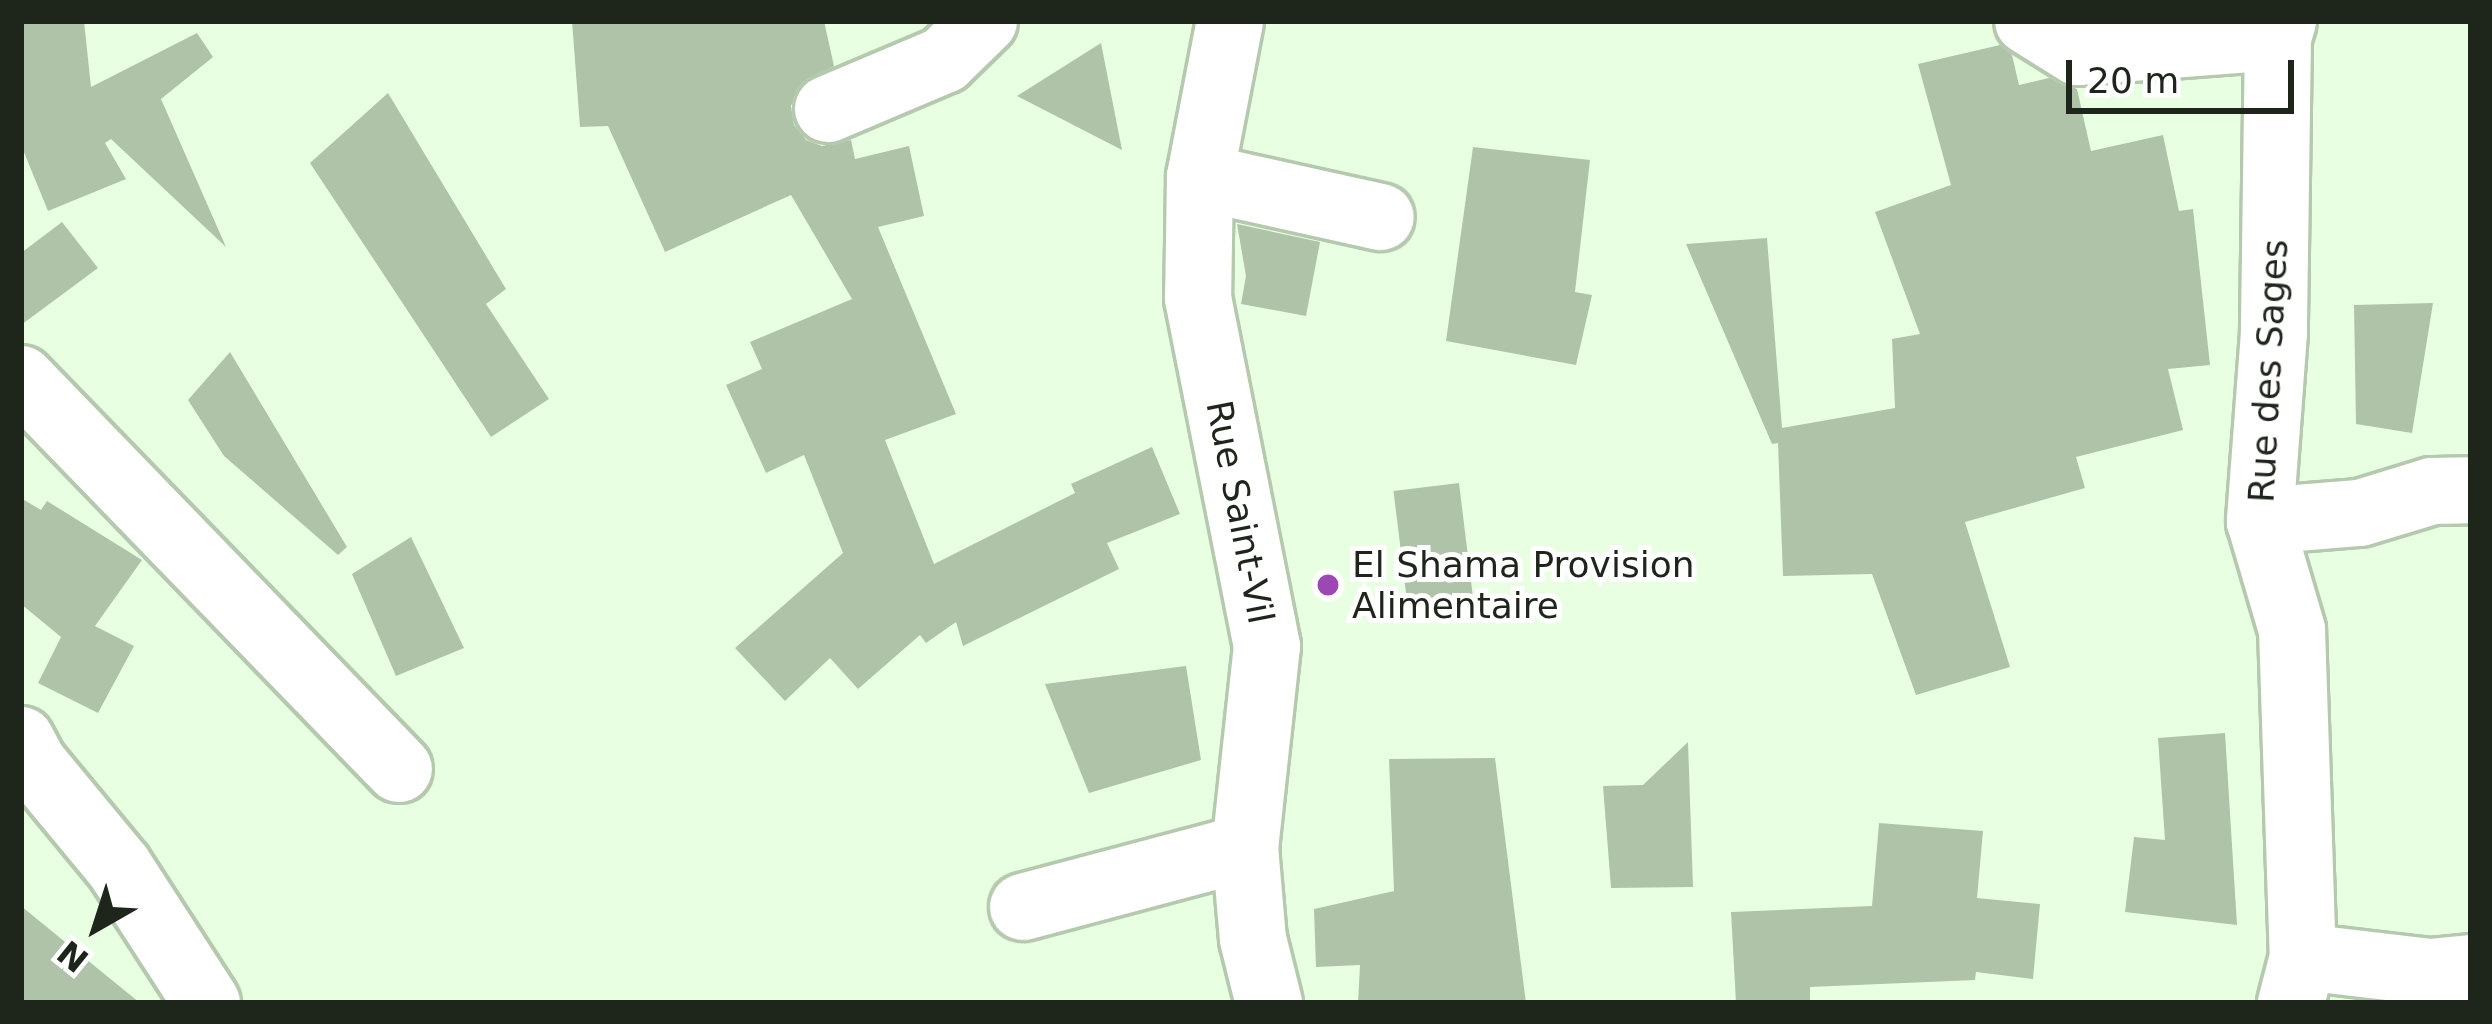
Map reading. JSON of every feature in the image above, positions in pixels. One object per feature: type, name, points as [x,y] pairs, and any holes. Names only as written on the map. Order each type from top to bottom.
[{"type":"street","points":[[828,109],[944,60],[984,21]]},
{"type":"street","name":"Rue Saint-Vil","points":[[1230,21],[1200,177],[1198,298],[1267,646],[1245,848],[1253,939],[1269,1003]]},
{"type":"street","points":[[2029,21],[2078,52],[2281,29]]},
{"type":"street","name":"Rue des Sages","points":[[2281,29],[2274,333],[2260,521],[2292,630],[2297,980]]},
{"type":"street","points":[[1200,177],[1381,217]]},
{"type":"street","points":[[21,380],[399,769]]},
{"type":"street","points":[[2260,521],[2360,513],[2432,491],[2471,490]]},
{"type":"street","points":[[21,740],[33,763],[119,867],[207,1003]]},
{"type":"street","points":[[1023,907],[1245,848]]},
{"type":"street","points":[[2297,980],[2471,968]]},
{"type":"building","points":[[21,21],[84,21],[91,87],[197,33],[213,57],[161,99],[226,247],[111,139],[105,143],[126,179],[48,211],[21,145]]},
{"type":"building","points":[[572,21],[824,21],[834,66],[798,87],[791,106],[794,125],[806,140],[822,146],[851,140],[855,159],[909,146],[924,216],[878,227],[956,414],[885,440],[934,564],[1075,493],[1071,484],[1152,447],[1180,514],[1107,543],[1119,569],[963,646],[956,622],[926,643],[920,635],[858,689],[830,658],[785,701],[735,648],[843,553],[804,455],[766,473],[726,385],[762,369],[750,342],[852,299],[791,195],[665,252],[608,126],[580,127]]},
{"type":"building","points":[[1101,43],[1122,150],[1017,96]]},
{"type":"building","points":[[2000,45],[2012,55],[2019,85],[2049,78],[2077,89],[2091,151],[2163,135],[2179,211],[2193,209],[2210,365],[2168,369],[2183,430],[2076,457],[2085,488],[1965,522],[2010,667],[1916,695],[1872,574],[1783,576],[1778,443],[1772,444],[1686,244],[1767,238],[1782,428],[1895,408],[1892,339],[1920,334],[1875,212],[1951,185],[1918,64]]},
{"type":"building","points":[[388,93],[506,289],[486,304],[549,399],[491,437],[310,163]]},
{"type":"building","points":[[1473,147],[1590,160],[1575,292],[1592,295],[1576,365],[1446,341]]},
{"type":"building","points":[[62,222],[98,268],[21,325],[21,253]]},
{"type":"building","points":[[1237,224],[1320,242],[1306,316],[1241,304],[1246,276]]},
{"type":"building","points":[[2433,303],[2412,433],[2356,424],[2354,305]]},
{"type":"building","points":[[230,352],[347,547],[338,555],[224,456],[188,400]]},
{"type":"building","points":[[1459,483],[1474,605],[1408,613],[1393,491]]},
{"type":"building","points":[[21,498],[41,510],[47,501],[142,560],[95,626],[134,646],[98,713],[38,683],[61,637],[21,604]]},
{"type":"building","points":[[411,537],[464,648],[396,676],[352,574]]},
{"type":"building","points":[[1186,666],[1201,760],[1089,793],[1045,684]]},
{"type":"building","points":[[2225,733],[2237,925],[2125,912],[2134,837],[2165,840],[2158,738]]},
{"type":"building","points":[[1688,742],[1693,887],[1611,888],[1603,786],[1643,785]]},
{"type":"building","points":[[1495,758],[1526,1003],[1358,1003],[1360,965],[1316,967],[1314,909],[1394,891],[1389,759]]},
{"type":"building","points":[[1879,823],[1983,831],[1977,898],[2040,904],[2033,979],[1976,972],[1975,980],[1810,987],[1810,1003],[1736,1003],[1731,912],[1872,906]]},
{"type":"building","points":[[21,906],[140,1003],[21,1003]]},
{"type":"place","name":"El Shama Provision Alimentaire","points":[[1328,585]]}]
